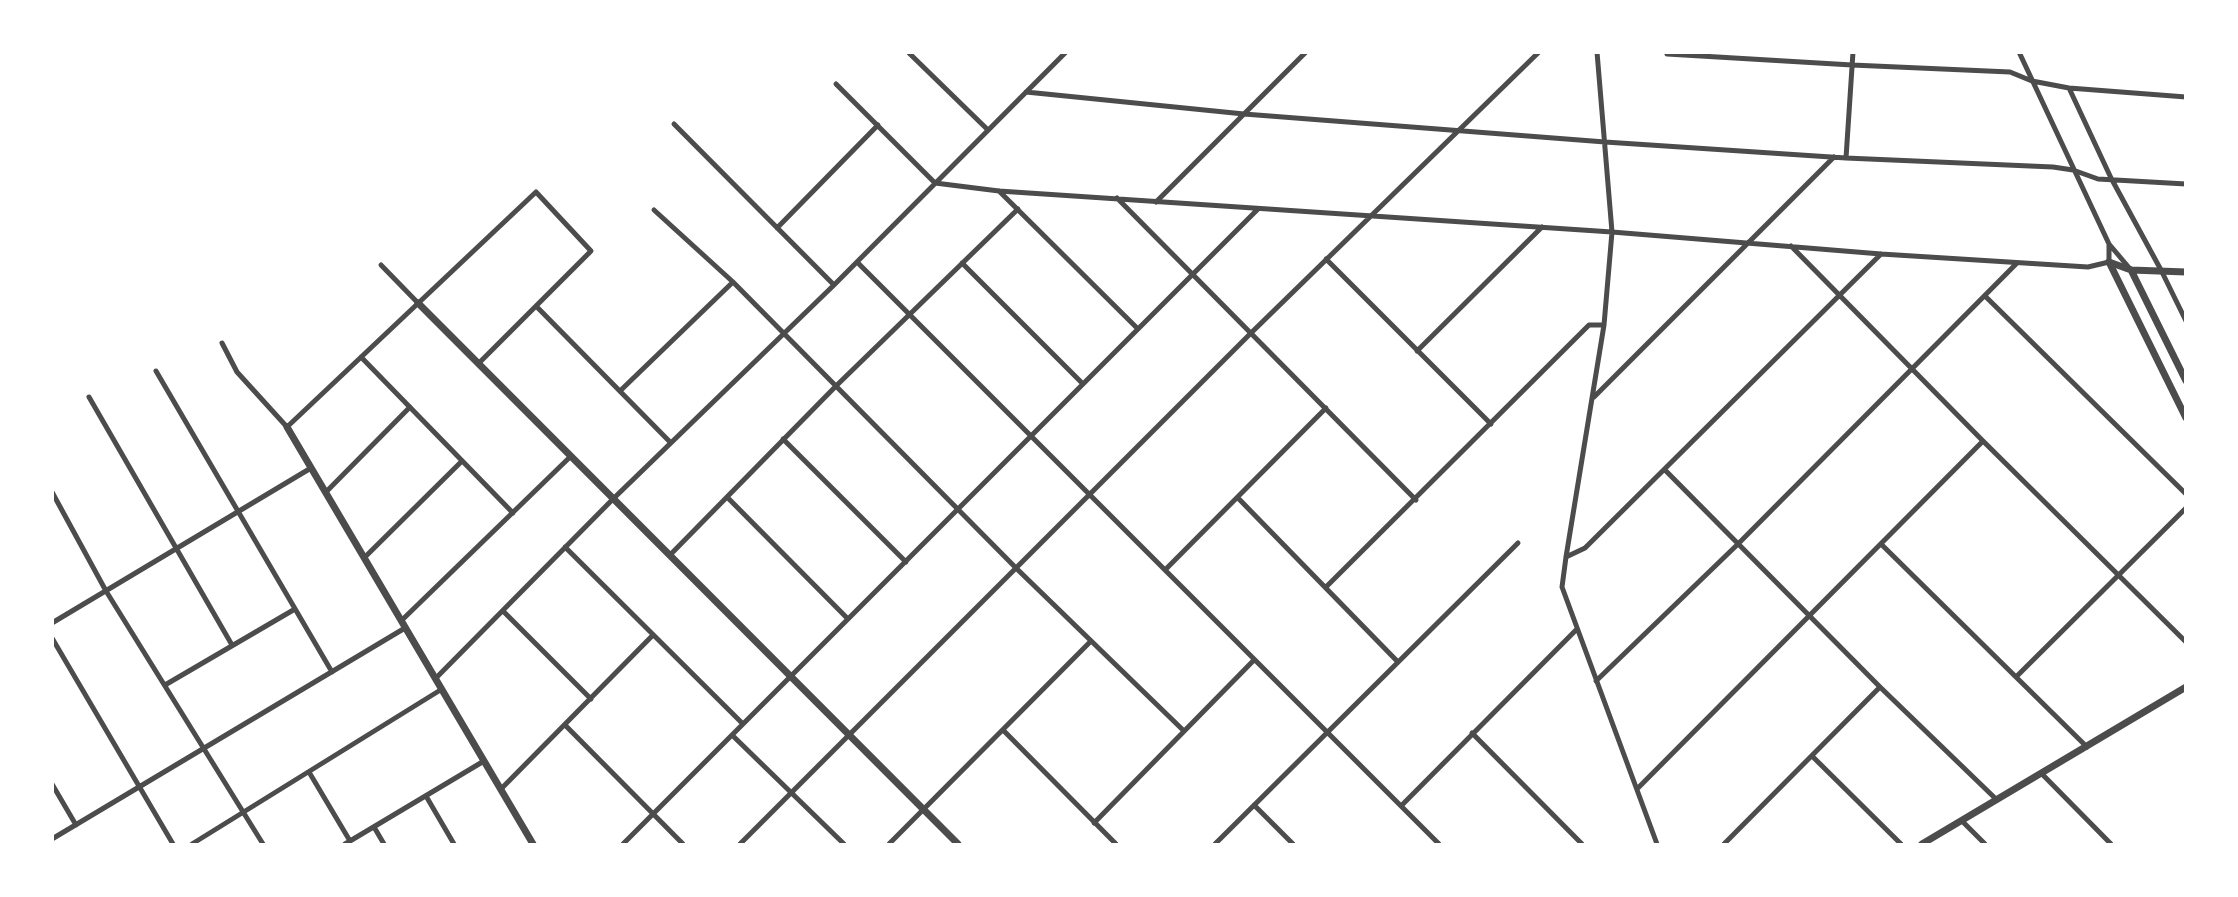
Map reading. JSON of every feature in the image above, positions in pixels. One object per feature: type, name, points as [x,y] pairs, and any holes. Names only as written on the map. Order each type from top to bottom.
[{"type":"street","points":[[436,679],[612,499],[834,285],[1066,52]]},
{"type":"street","points":[[1156,202],[1306,52]]},
{"type":"street","points":[[740,844],[1251,333],[1539,52]]},
{"type":"street","points":[[1598,52],[1612,232],[1604,325],[1594,397],[1562,587],[1657,844]]},
{"type":"street","points":[[1846,158],[1853,52]]},
{"type":"street","points":[[2019,52],[2108,244],[2131,270],[2186,381]]},
{"type":"street","points":[[909,53],[988,130]]},
{"type":"street","points":[[1667,54],[2010,72],[2032,81],[2069,88],[2186,97]]},
{"type":"street","points":[[836,84],[935,184],[999,191],[1542,227],[1881,254],[2088,267],[2109,262],[2131,270],[2186,272]]},
{"type":"street","points":[[2069,88],[2111,178],[2161,270],[2186,322]]},
{"type":"street","points":[[1026,92],[1244,114],[1605,142],[1846,158],[2053,167],[2073,170],[2098,179],[2111,178],[2186,184]]},
{"type":"street","points":[[674,124],[834,285]]},
{"type":"street","points":[[777,228],[878,125]]},
{"type":"street","points":[[1594,397],[1834,157]]},
{"type":"street","points":[[999,191],[1138,329]]},
{"type":"street","points":[[287,427],[536,192],[591,251],[478,364]]},
{"type":"street","points":[[1117,198],[1416,500]]},
{"type":"street","points":[[670,555],[836,386],[1018,209]]},
{"type":"street","points":[[623,844],[959,508],[1033,437],[1083,384],[1258,209]]},
{"type":"street","points":[[654,210],[733,282],[959,508],[1017,569],[1184,732]]},
{"type":"street","points":[[1417,351],[1542,227]]},
{"type":"street","points":[[2108,244],[2109,262],[2186,418]]},
{"type":"street","points":[[1791,246],[1983,441],[2186,642]]},
{"type":"street","points":[[1566,557],[1585,548],[1881,254]]},
{"type":"street","points":[[1326,259],[1491,424]]},
{"type":"street","points":[[857,262],[1438,844]]},
{"type":"street","points":[[962,262],[1083,384]]},
{"type":"street","points":[[1596,681],[1738,544],[2017,263]]},
{"type":"street","points":[[381,265],[570,457],[792,676],[922,810],[958,844]]},
{"type":"street","points":[[620,391],[733,282]]},
{"type":"street","points":[[1985,296],[2186,494]]},
{"type":"street","points":[[536,306],[670,442]]},
{"type":"street","points":[[1326,588],[1589,325],[1604,325]]},
{"type":"street","points":[[222,344],[237,372],[287,427],[532,844]]},
{"type":"street","points":[[361,357],[513,513]]},
{"type":"street","points":[[156,372],[332,672]]},
{"type":"street","points":[[89,396],[232,646]]},
{"type":"street","points":[[326,492],[410,408]]},
{"type":"street","points":[[1166,570],[1326,408]]},
{"type":"street","points":[[783,439],[906,562]]},
{"type":"street","points":[[1637,789],[1983,441]]},
{"type":"street","points":[[401,620],[570,457]]},
{"type":"street","points":[[364,558],[462,461]]},
{"type":"street","points":[[52,623],[311,468]]},
{"type":"street","points":[[1665,470],[1880,687],[1997,800]]},
{"type":"street","points":[[52,492],[106,591],[263,844]]},
{"type":"street","points":[[727,497],[848,619]]},
{"type":"street","points":[[1238,498],[1397,661]]},
{"type":"street","points":[[2016,677],[2186,508]]},
{"type":"street","points":[[1214,844],[1518,542]]},
{"type":"street","points":[[1882,544],[2088,747]]},
{"type":"street","points":[[566,547],[743,724]]},
{"type":"street","points":[[165,686],[295,609]]},
{"type":"street","points":[[503,611],[591,699]]},
{"type":"street","points":[[52,839],[406,628]]},
{"type":"street","points":[[1401,806],[1577,629]]},
{"type":"street","points":[[501,789],[653,636]]},
{"type":"street","points":[[52,638],[173,844]]},
{"type":"street","points":[[889,844],[1091,640]]},
{"type":"street","points":[[1094,823],[1254,660]]},
{"type":"street","points":[[1724,844],[1880,687]]},
{"type":"street","points":[[1922,844],[2186,687]]},
{"type":"street","points":[[192,844],[245,813],[442,689]]},
{"type":"street","points":[[566,725],[683,844]]},
{"type":"street","points":[[1003,730],[1116,844]]},
{"type":"street","points":[[1472,733],[1582,844]]},
{"type":"street","points":[[732,735],[844,844]]},
{"type":"street","points":[[1812,756],[1901,844]]},
{"type":"street","points":[[309,772],[347,843],[484,761]]},
{"type":"street","points":[[2042,774],[2111,844]]},
{"type":"street","points":[[52,784],[76,824]]},
{"type":"street","points":[[426,796],[454,844]]},
{"type":"street","points":[[1254,805],[1293,844]]},
{"type":"street","points":[[1962,820],[1985,844]]},
{"type":"street","points":[[374,827],[384,844]]}]
